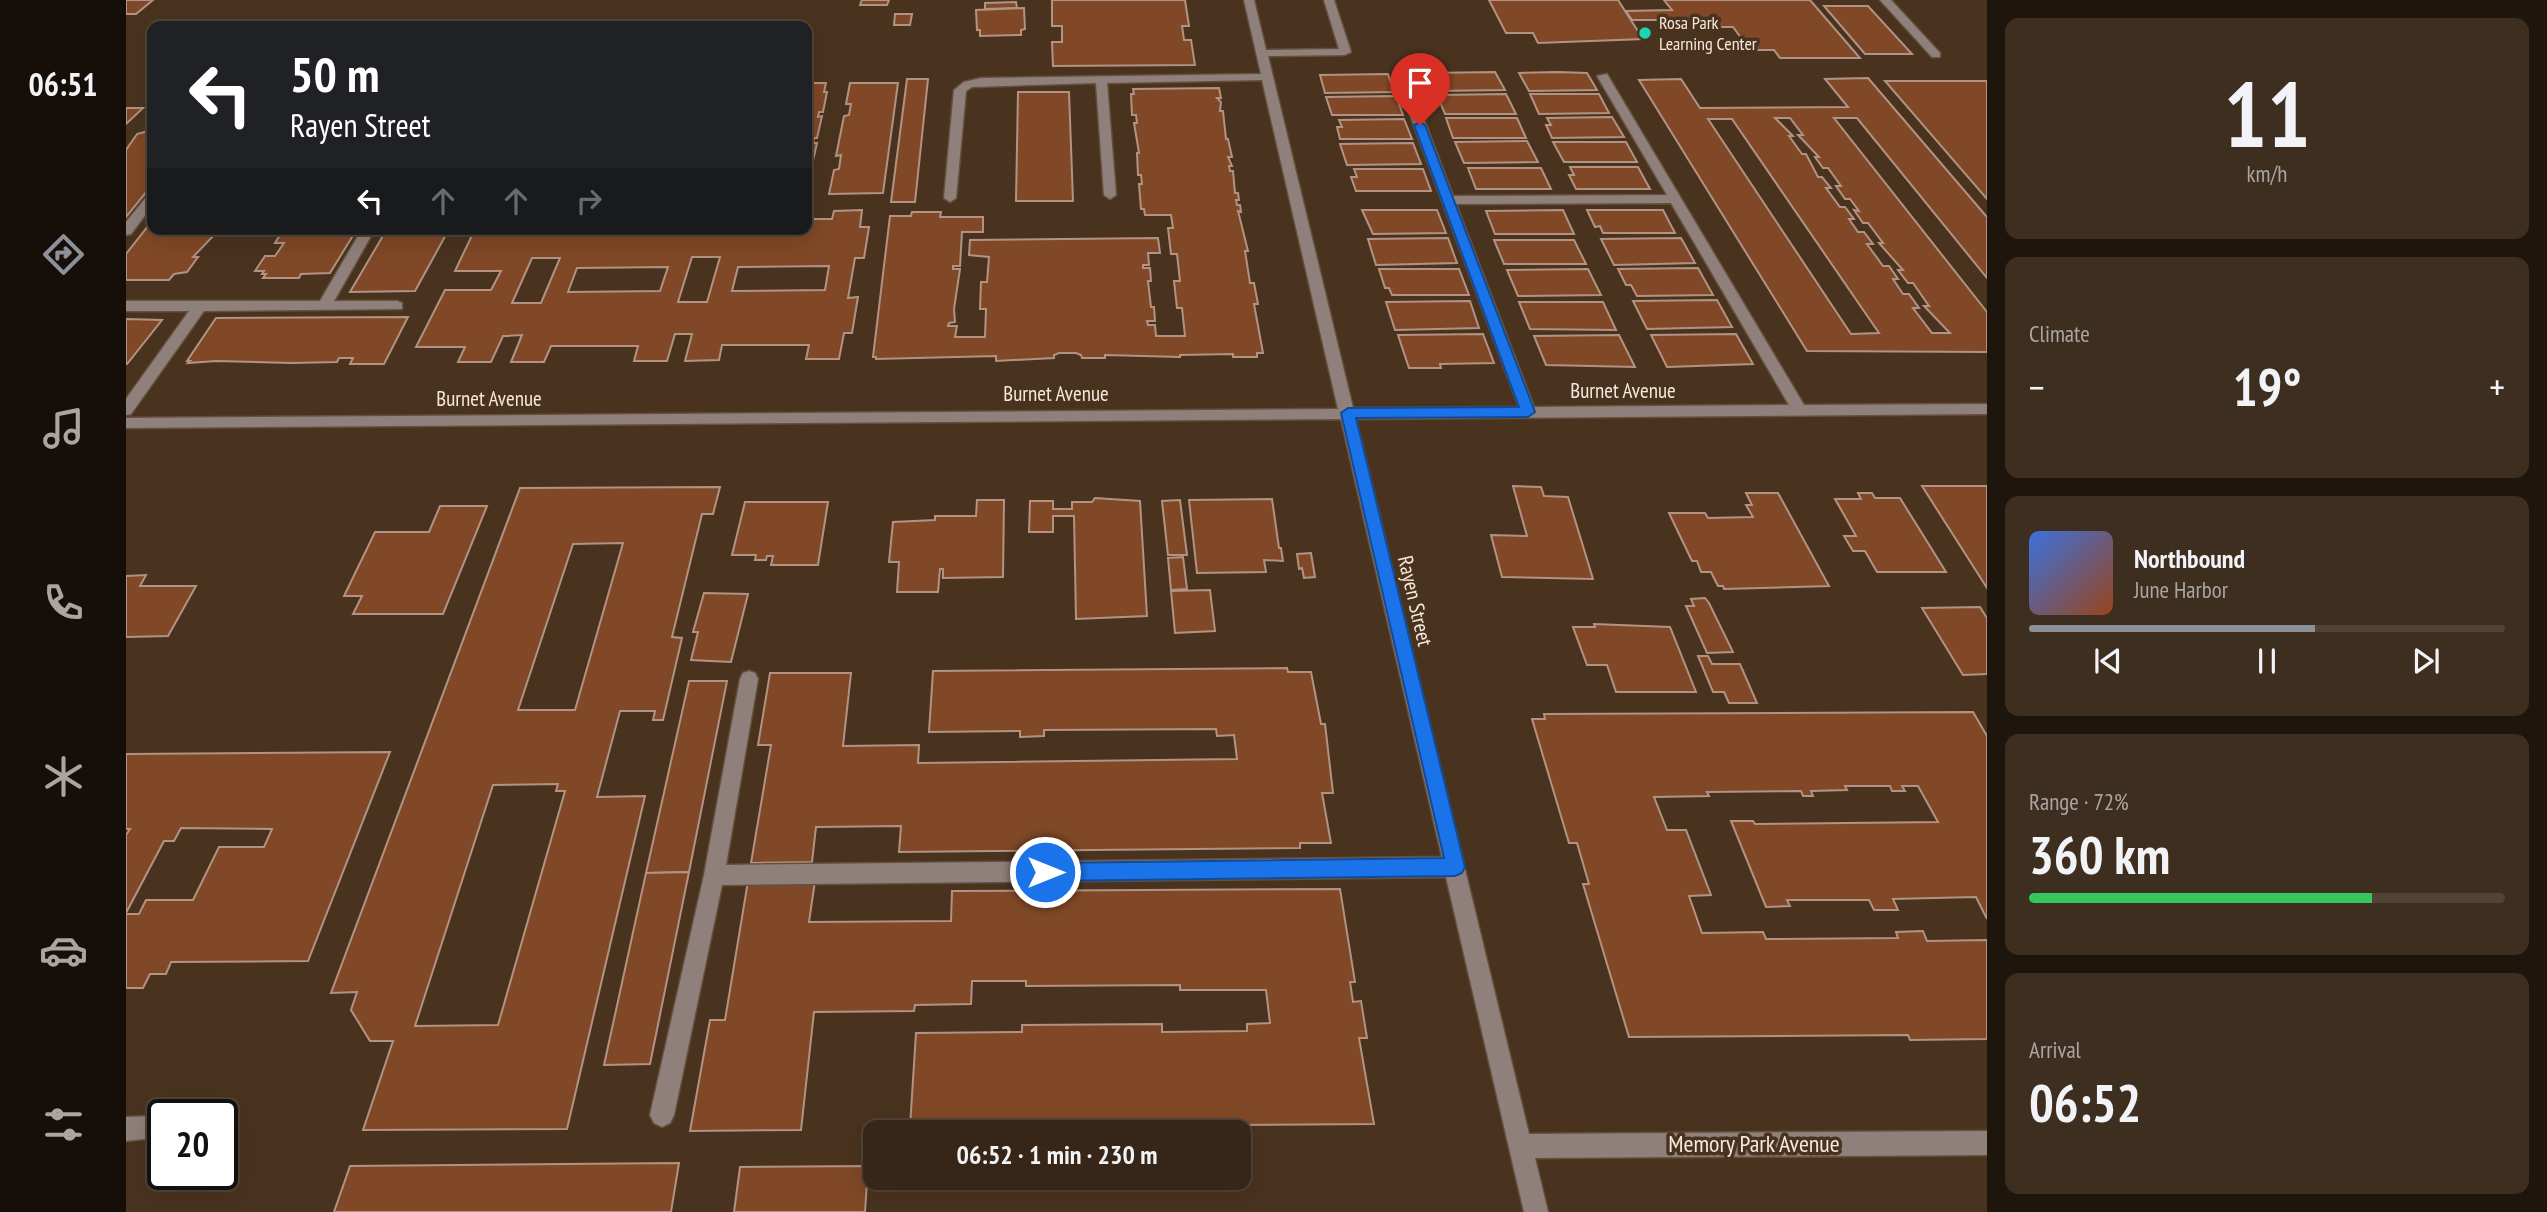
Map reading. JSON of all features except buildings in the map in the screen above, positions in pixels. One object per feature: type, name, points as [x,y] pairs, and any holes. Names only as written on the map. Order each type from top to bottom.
[{"type":"street","name":"Rayen Street","points":[[1250,0],[1536,1212]]},
{"type":"street","points":[[1262,53],[1345,52],[1329,0]]},
{"type":"street","points":[[1885,0],[1936,55]]},
{"type":"street","points":[[1401,75],[1528,412]]},
{"type":"street","points":[[1603,76],[1800,411]]},
{"type":"street","points":[[950,198],[960,90],[968,84],[981,80],[1268,77]]},
{"type":"street","points":[[1101,79],[1110,195]]},
{"type":"street","points":[[1448,200],[1675,200]]},
{"type":"street","points":[[126,231],[147,204]]},
{"type":"street","points":[[324,306],[365,235]]},
{"type":"street","points":[[126,306],[397,306]]},
{"type":"street","points":[[126,410],[200,306]]},
{"type":"street","name":"Burnet Avenue","points":[[126,423],[1987,409]]},
{"type":"street","points":[[662,1115],[714,874],[749,679]]},
{"type":"street","points":[[714,874],[1455,867]]},
{"type":"street","points":[[126,1129],[147,1128]]},
{"type":"street","name":"Memory Park Avenue","points":[[1520,1146],[1987,1143]]},
{"type":"place","name":"Rosa Park Learning Center","points":[[1645,33]]},
{"type":"route","points":[[1045,872],[1455,867],[1348,413],[1528,412],[1420,125]]}]
